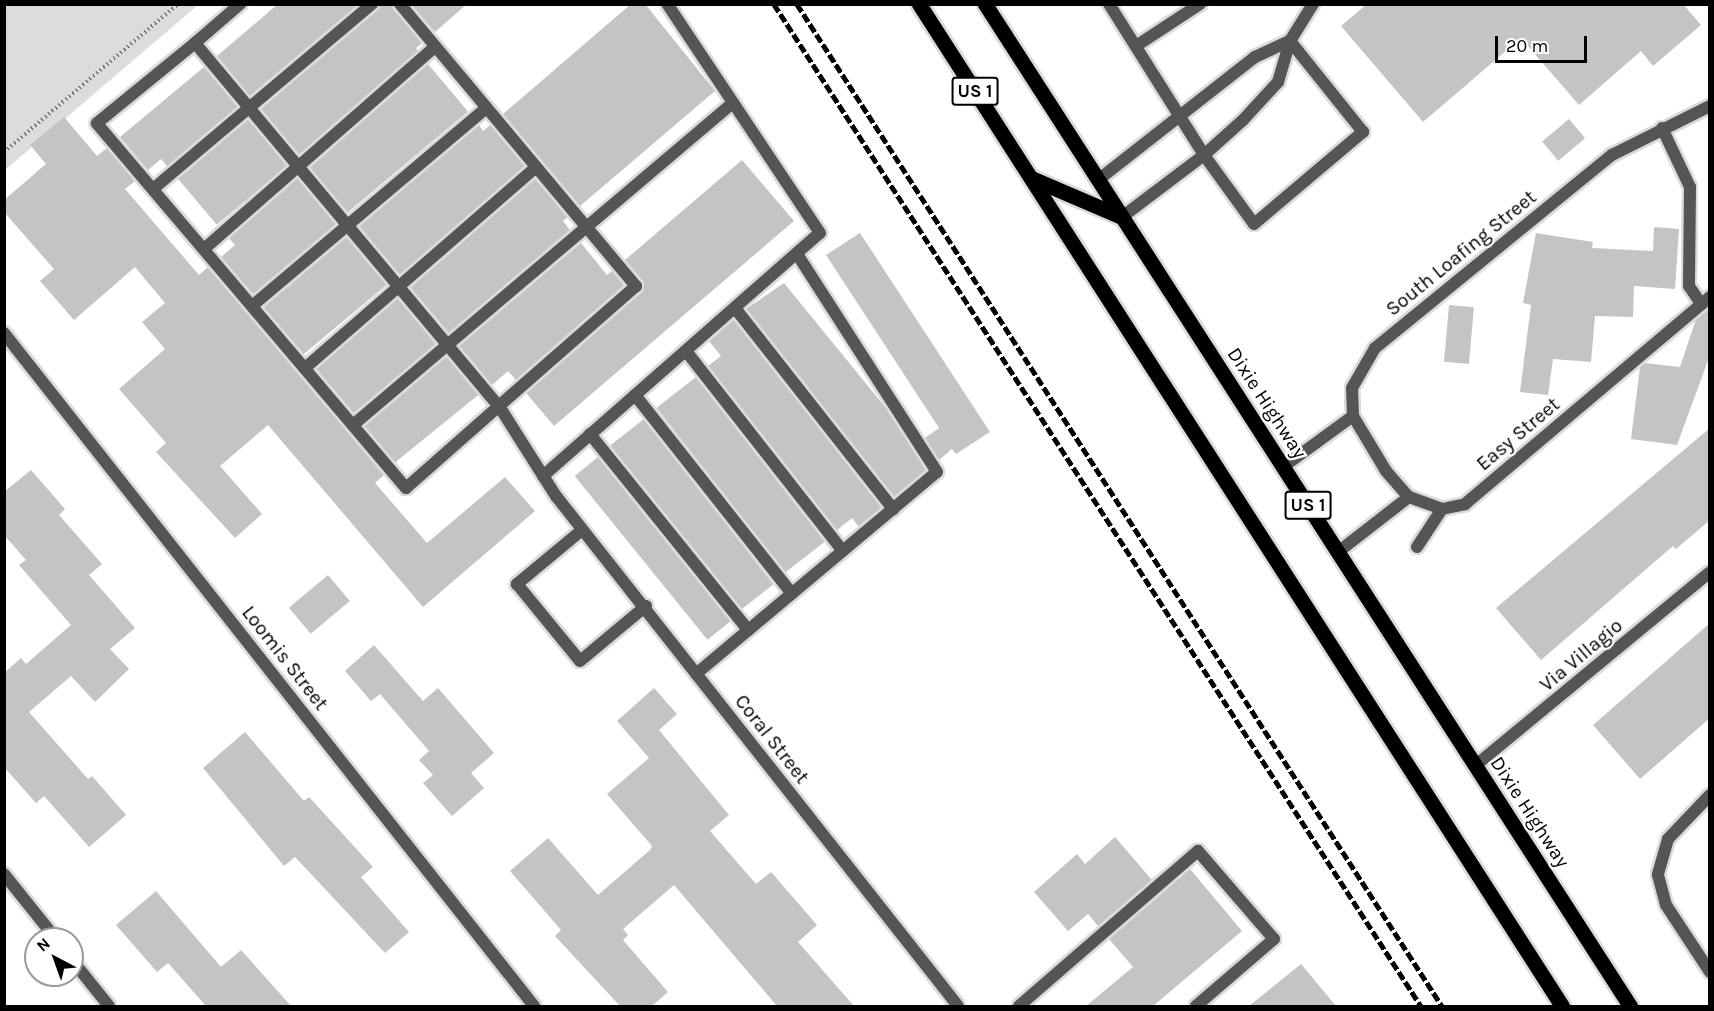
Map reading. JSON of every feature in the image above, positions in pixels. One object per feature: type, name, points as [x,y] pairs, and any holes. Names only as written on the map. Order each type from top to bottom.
[{"type":"main road","name":"US 1","points":[[919,4],[1562,1006]]},
{"type":"main road","name":"Dixie Highway","points":[[986,4],[1630,1006]]},
{"type":"main road","points":[[1031,178],[1122,217]]},
{"type":"street","points":[[240,4],[97,123],[406,488],[636,286],[399,4]]},
{"type":"street","points":[[153,189],[372,4]]},
{"type":"street","points":[[543,476],[820,233],[667,4]]},
{"type":"street","points":[[1109,4],[1204,155],[1254,224],[1364,132],[1290,41]]},
{"type":"street","points":[[1136,46],[1200,4]]},
{"type":"street","points":[[1122,217],[1204,155],[1278,82],[1290,41],[1313,4]]},
{"type":"street","points":[[1098,180],[1182,117],[1255,57],[1290,41]]},
{"type":"street","name":"Coral Street","points":[[195,43],[499,406],[556,496],[582,530],[646,606],[696,674],[958,1006]]},
{"type":"street","points":[[204,249],[435,47]]},
{"type":"street","points":[[353,425],[733,103]]},
{"type":"street","name":"South Loafing Street","points":[[1353,416],[1352,388],[1375,348],[1612,155],[1710,106]]},
{"type":"street","points":[[252,306],[486,108]]},
{"type":"street","points":[[1662,128],[1690,187],[1689,286],[1705,301]]},
{"type":"street","points":[[305,368],[536,167]]},
{"type":"street","points":[[696,674],[937,472],[797,254]]},
{"type":"street","name":"Easy Street","points":[[1442,509],[1465,504],[1705,301]]},
{"type":"street","points":[[735,308],[893,509]]},
{"type":"street","name":"Loomis Street","points":[[4,333],[534,1006]]},
{"type":"street","points":[[686,351],[843,551]]},
{"type":"street","points":[[635,395],[792,594]]},
{"type":"street","points":[[1283,467],[1353,416],[1386,471],[1409,497],[1442,509],[1417,546]]},
{"type":"street","points":[[590,434],[748,630]]},
{"type":"street","points":[[1338,552],[1409,497]]},
{"type":"street","points":[[582,530],[517,584],[579,661],[646,606]]},
{"type":"street","name":"Via Villagio","points":[[1476,765],[1710,572]]},
{"type":"street","points":[[1710,795],[1668,838],[1658,875],[1666,905],[1710,972]]},
{"type":"street","points":[[1019,1006],[1198,851],[1274,939],[1196,1006]]},
{"type":"street","points":[[4,874],[46,927]]},
{"type":"street","points":[[84,975],[109,1006]]},
{"type":"path","points":[[4,152],[178,4]]},
{"type":"shaded area","points":[[5,5],[198,5],[5,170]]},
{"type":"building","points":[[278,4],[359,4],[250,96],[217,56]]},
{"type":"building","points":[[380,4],[392,4],[422,43],[416,48],[418,51],[299,155],[261,109]]},
{"type":"building","points":[[411,4],[467,4],[435,32]]},
{"type":"building","points":[[631,4],[645,4],[715,91],[580,206],[503,114]]},
{"type":"building","points":[[1367,4],[1683,4],[1701,25],[1653,66],[1641,51],[1579,105],[1521,38],[1423,122],[1341,26]]},
{"type":"building","points":[[428,64],[468,111],[348,212],[308,165]]},
{"type":"building","points":[[204,67],[238,107],[167,166],[161,159],[148,170],[120,137]]},
{"type":"building","points":[[64,117],[97,156],[107,148],[135,181],[125,189],[199,275],[208,267],[384,475],[375,483],[427,543],[505,477],[535,511],[423,607],[268,425],[220,466],[262,514],[235,538],[156,452],[166,443],[119,389],[165,349],[142,322],[165,303],[135,267],[74,320],[40,281],[54,269],[4,212],[4,200],[46,164],[30,145]]},
{"type":"building","points":[[248,119],[287,166],[217,225],[178,178]]},
{"type":"building","points":[[1569,119],[1585,138],[1558,161],[1542,141]]},
{"type":"building","points":[[479,125],[483,131],[490,125],[525,166],[400,275],[359,226]]},
{"type":"building","points":[[742,160],[794,221],[554,426],[526,393],[642,292],[643,281],[625,260]]},
{"type":"building","points":[[297,178],[336,224],[253,294],[221,257],[235,245],[229,238]]},
{"type":"building","points":[[535,179],[568,217],[563,221],[570,230],[449,333],[410,287]]},
{"type":"building","points":[[1654,227],[1679,229],[1675,289],[1634,286],[1633,317],[1595,316],[1591,362],[1553,359],[1548,395],[1520,392],[1531,305],[1523,303],[1536,233],[1593,242],[1592,248],[1653,251]]},
{"type":"building","points":[[860,233],[990,432],[956,454],[952,449],[939,460],[925,438],[939,428],[826,255]]},
{"type":"building","points":[[347,237],[387,284],[303,355],[264,307]]},
{"type":"building","points":[[581,243],[607,275],[612,271],[624,285],[516,380],[508,371],[492,385],[459,346]]},
{"type":"building","points":[[784,283],[890,413],[926,470],[894,497],[746,309]]},
{"type":"building","points":[[398,298],[437,344],[354,413],[315,367]]},
{"type":"building","points":[[1449,305],[1474,307],[1469,364],[1444,362]]},
{"type":"building","points":[[1710,308],[1710,355],[1677,445],[1631,439],[1640,367],[1645,363],[1680,367],[1696,319]]},
{"type":"building","points":[[734,320],[882,508],[859,527],[852,518],[837,530],[708,366],[721,356],[709,341]]},
{"type":"building","points":[[447,356],[478,395],[394,463],[362,425]]},
{"type":"building","points":[[696,377],[825,542],[785,572],[657,408]]},
{"type":"building","points":[[644,419],[773,584],[739,611],[610,445]]},
{"type":"building","points":[[1710,428],[1710,520],[1676,549],[1673,546],[1541,660],[1496,608]]},
{"type":"building","points":[[598,457],[731,621],[707,640],[575,476]]},
{"type":"building","points":[[31,470],[65,509],[59,515],[102,564],[89,575],[135,628],[110,649],[129,669],[95,702],[71,676],[29,712],[88,779],[92,776],[126,815],[89,847],[44,796],[36,803],[4,767],[4,673],[21,658],[26,664],[71,625],[19,565],[26,560],[4,535],[4,492]]},
{"type":"building","points":[[328,575],[350,601],[311,634],[289,608]]},
{"type":"building","points":[[1710,623],[1710,718],[1640,779],[1593,725]]},
{"type":"building","points":[[374,645],[423,701],[438,688],[494,753],[471,773],[484,788],[452,816],[423,783],[433,775],[419,760],[429,751],[380,694],[371,701],[345,671]]},
{"type":"building","points":[[654,688],[677,714],[659,730],[729,815],[710,831],[756,884],[771,872],[817,925],[798,942],[854,1006],[777,1006],[674,885],[623,929],[628,935],[623,940],[668,992],[652,1006],[620,1006],[555,936],[561,930],[510,871],[548,838],[598,895],[650,850],[652,846],[607,794],[649,758],[617,721]]},
{"type":"building","points":[[245,732],[304,801],[309,797],[373,867],[361,877],[409,932],[385,953],[295,857],[284,866],[203,768]]},
{"type":"building","points":[[1115,837],[1152,880],[1098,926],[1088,914],[1068,931],[1034,892],[1077,854],[1085,864]]},
{"type":"building","points":[[1190,869],[1242,931],[1153,1006],[1086,1006],[1133,967],[1109,939]]},
{"type":"building","points":[[156,891],[221,967],[241,950],[291,1006],[206,1006],[168,963],[157,972],[116,925]]},
{"type":"building","points":[[1301,964],[1336,1006],[1249,1006]]},
{"type":"railway","points":[[774,4],[1421,1006]]},
{"type":"railway","points":[[797,4],[1442,1006]]}]
